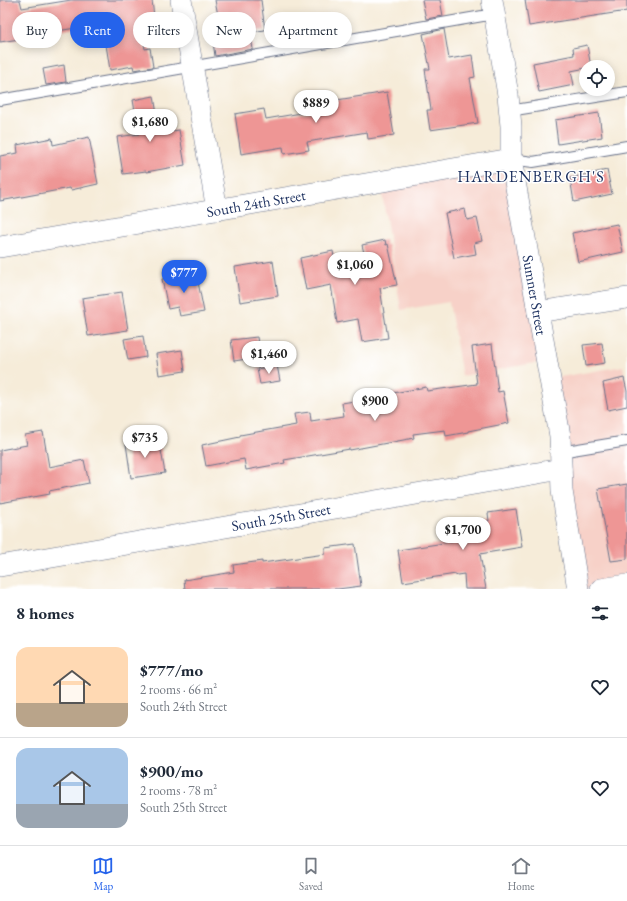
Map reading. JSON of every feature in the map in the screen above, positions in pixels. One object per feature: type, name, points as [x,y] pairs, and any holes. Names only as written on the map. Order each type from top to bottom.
[{"type":"street","points":[[181,0],[217,210]]},
{"type":"street","name":"Sumner Street","points":[[493,7],[508,95],[511,126],[511,159],[560,436],[562,491],[578,589]]},
{"type":"street","name":"South 24th Street","points":[[0,247],[511,159]]},
{"type":"street","points":[[538,312],[627,298]]},
{"type":"street","name":"South 25th Street","points":[[0,566],[561,461]]},
{"type":"street","points":[[601,589],[627,585]]},
{"type":"lane","points":[[0,100],[192,66],[493,7]]},
{"type":"lane","points":[[509,111],[627,92]]},
{"type":"lane","points":[[511,159],[533,162],[627,146]]},
{"type":"lane","points":[[561,461],[627,441]]},
{"type":"shaded area","points":[[511,159],[546,361],[462,376],[449,302],[401,310],[380,181]]},
{"type":"shaded area","points":[[623,366],[627,391],[627,589],[578,589],[549,379]]},
{"type":"building","points":[[0,0],[20,0],[22,8],[71,0],[152,0],[153,12],[133,12],[133,48],[150,48],[153,67],[134,70],[133,66],[110,70],[107,48],[125,48],[125,12],[70,12],[70,29],[62,30],[62,12],[12,12],[12,40],[0,42]]},
{"type":"building","points":[[215,0],[261,0],[264,30],[256,31],[256,12],[217,12]]},
{"type":"building","points":[[422,0],[440,0],[443,16],[426,19]]},
{"type":"building","points":[[525,0],[627,0],[627,11],[529,26]]},
{"type":"building","points":[[444,29],[449,59],[472,55],[475,77],[470,78],[478,123],[430,130],[427,110],[431,110],[425,69],[430,69],[423,34]]},
{"type":"building","points":[[587,45],[590,60],[579,60],[579,69],[571,71],[574,85],[539,92],[533,63],[574,55],[573,48]]},
{"type":"building","points":[[214,48],[253,48],[253,49],[215,56]]},
{"type":"building","points":[[64,65],[66,82],[46,85],[43,69]]},
{"type":"building","points":[[387,92],[394,135],[368,139],[367,132],[307,142],[309,150],[284,154],[283,147],[241,154],[235,114],[264,109],[266,119],[319,110],[318,103]]},
{"type":"building","points":[[154,96],[160,133],[179,130],[185,165],[146,172],[123,174],[117,137],[139,134],[133,100]]},
{"type":"building","points":[[599,113],[602,137],[558,144],[555,120]]},
{"type":"building","points":[[89,137],[98,184],[71,190],[70,188],[0,201],[0,156],[18,153],[17,145],[52,138],[53,145]]},
{"type":"building","points":[[607,170],[612,194],[574,202],[570,178]]},
{"type":"building","points":[[465,209],[467,220],[477,218],[482,241],[474,243],[476,254],[454,258],[445,213]]},
{"type":"building","points":[[617,224],[623,252],[578,262],[572,233]]},
{"type":"building","points":[[385,240],[386,245],[388,244],[397,285],[380,288],[388,338],[362,342],[358,319],[337,323],[331,285],[306,290],[300,258],[333,251],[335,263],[365,257],[362,245]]},
{"type":"building","points":[[273,261],[278,296],[240,302],[235,267]]},
{"type":"building","points":[[196,272],[204,312],[180,316],[178,307],[168,309],[162,279]]},
{"type":"building","points":[[122,292],[128,330],[88,336],[82,298]]},
{"type":"building","points":[[143,336],[146,357],[128,360],[124,339]]},
{"type":"building","points":[[257,337],[260,357],[234,361],[231,340]]},
{"type":"building","points":[[602,343],[605,363],[586,366],[583,345]]},
{"type":"building","points":[[492,344],[498,392],[503,391],[509,423],[446,436],[445,430],[413,434],[414,438],[284,460],[285,463],[246,470],[244,459],[206,466],[202,445],[240,437],[240,435],[296,425],[294,414],[310,412],[311,421],[344,416],[342,403],[426,387],[427,391],[477,384],[472,347]]},
{"type":"building","points":[[182,350],[185,371],[159,375],[156,354]]},
{"type":"building","points":[[277,365],[280,381],[260,384],[257,369]]},
{"type":"building","points":[[624,378],[627,391],[627,406],[608,410],[603,383]]},
{"type":"building","points":[[43,432],[49,467],[84,460],[89,483],[49,491],[50,494],[0,503],[0,450],[27,445],[25,435]]},
{"type":"building","points":[[159,439],[165,473],[131,478],[126,444]]},
{"type":"building","points":[[627,484],[627,559],[611,561],[598,489]]},
{"type":"building","points":[[516,509],[522,547],[480,554],[486,589],[465,589],[464,574],[403,582],[398,550],[451,542],[449,527],[489,521],[488,513]]},
{"type":"building","points":[[355,544],[361,586],[338,589],[185,589],[184,580],[234,572],[233,565],[262,561],[262,563],[325,554],[325,548]]},
{"type":"district","name":"HARDENBERGH'S","points":[[531,176]]}]
